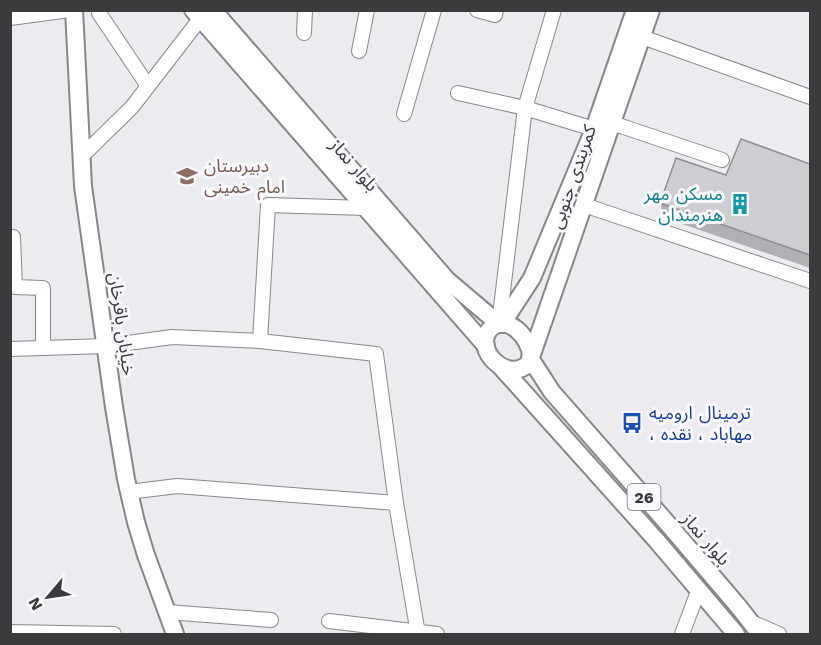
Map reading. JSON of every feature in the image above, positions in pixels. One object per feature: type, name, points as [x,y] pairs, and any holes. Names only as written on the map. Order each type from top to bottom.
[{"type":"main road","name":"خیابان باقرخان","points":[[72,10],[82,186],[113,401],[129,492],[146,555],[175,634]]},
{"type":"main road","name":"کمربندی جنوبی","points":[[500,324],[532,278],[594,129],[635,10]]},
{"type":"main road","name":"کمربندی جنوبی","points":[[531,357],[651,10]]},
{"type":"main road","name":"بلوار نماز","points":[[202,13],[486,346]]},
{"type":"main road","name":"بلوار نماز","points":[[202,13],[447,280],[500,324]]},
{"type":"main road","points":[[532,278],[537,292],[544,294],[556,287]]},
{"type":"main road","points":[[459,315],[465,315],[469,311],[469,298]]},
{"type":"main road","points":[[486,346],[485,338],[488,331],[492,326],[500,324]]},
{"type":"main road","name":"26","points":[[500,324],[515,328],[522,333],[531,348],[531,357]]},
{"type":"main road","name":"26","points":[[486,346],[489,354],[501,367]]},
{"type":"main road","name":"بلوار نماز","points":[[531,357],[552,392],[675,532],[755,630]]},
{"type":"main road","points":[[501,367],[509,370],[524,368],[531,357]]},
{"type":"main road","name":"بلوار نماز","points":[[501,367],[657,541],[736,634]]},
{"type":"main road","points":[[537,406],[540,393],[552,392]]},
{"type":"street","points":[[10,18],[72,10]]},
{"type":"street","points":[[304,33],[305,10]]},
{"type":"street","points":[[359,51],[367,10]]},
{"type":"street","points":[[404,114],[434,10]]},
{"type":"street","points":[[477,10],[496,13]]},
{"type":"street","points":[[500,324],[525,108],[554,10]]},
{"type":"street","points":[[99,13],[148,86]]},
{"type":"street","points":[[81,157],[132,107],[202,13]]},
{"type":"street","points":[[642,37],[810,97]]},
{"type":"street","points":[[458,93],[525,108],[594,129]]},
{"type":"street","points":[[612,123],[722,160]]},
{"type":"street","points":[[260,341],[268,205],[366,208]]},
{"type":"street","points":[[584,205],[810,281]]},
{"type":"street","points":[[13,237],[13,287],[44,288],[43,348]]},
{"type":"street","points":[[10,349],[106,346],[172,337],[260,341],[376,354],[396,503],[417,633]]},
{"type":"street","points":[[129,492],[177,486],[396,503]]},
{"type":"street","points":[[682,634],[699,589]]},
{"type":"street","points":[[167,612],[271,621]]},
{"type":"street","points":[[329,621],[437,634]]},
{"type":"street","points":[[755,630],[779,634]]},
{"type":"street","points":[[10,632],[114,634]]},
{"type":"building","name":"مسکن مهر هنرمندان","points":[[741,139],[810,164],[810,255],[660,203],[676,158],[726,175]]},
{"type":"place","name":"دبیرستان امام خمینی","points":[[187,176]]},
{"type":"place","name":"مسکن مهر هنرمندان","points":[[740,204]]},
{"type":"place","name":"ترمینال ارومیه ، مهاباد ، نقده","points":[[632,423]]}]
